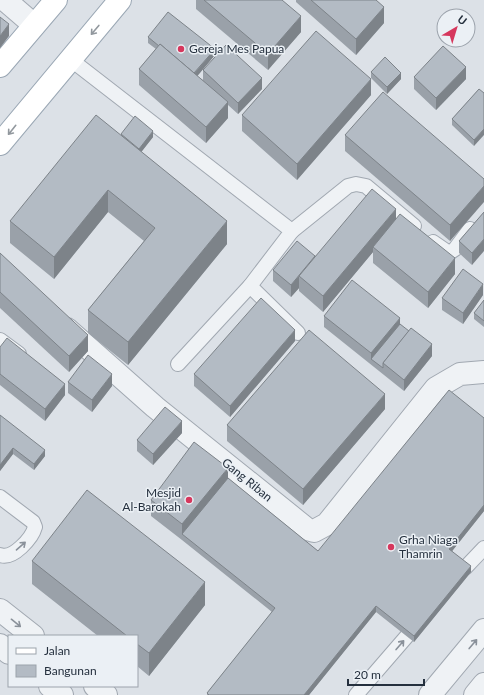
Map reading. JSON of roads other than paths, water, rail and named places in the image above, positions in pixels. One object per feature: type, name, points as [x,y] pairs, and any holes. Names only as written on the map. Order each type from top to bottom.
[{"type":"main road","points":[[0,66],[56,0]]},
{"type":"main road","points":[[0,144],[120,0]]},
{"type":"street","points":[[5,0],[34,25]]},
{"type":"street","name":"Gang Riban","points":[[55,318],[155,407],[296,521],[307,529],[314,531],[327,524],[436,388],[460,374],[484,372]]},
{"type":"street","points":[[0,610],[32,635]]},
{"type":"street","points":[[430,695],[484,630]]},
{"type":"street","points":[[0,645],[8,652]]},
{"type":"street","points":[[475,695],[484,684]]},
{"type":"street","points":[[51,687],[62,695]]},
{"type":"street","points":[[96,687],[106,695]]},
{"type":"lane","points":[[70,59],[292,231]]},
{"type":"lane","points":[[178,364],[250,286],[292,231],[348,186],[356,184],[366,186],[442,250],[449,252],[455,249],[478,219]]},
{"type":"lane","points":[[250,286],[298,333]]},
{"type":"lane","points":[[0,340],[29,362]]},
{"type":"lane","points":[[0,497],[32,522],[35,527],[24,544],[9,555],[0,555]]},
{"type":"lane","points":[[465,568],[484,548]]},
{"type":"lane","points":[[356,695],[407,636]]},
{"type":"place","name":"Gereja Mes Papua","points":[[181,49]]},
{"type":"place","name":"Mesjid Al-Barokah","points":[[189,500]]},
{"type":"place","name":"Grha Niaga Thamrin","points":[[391,547]]}]
